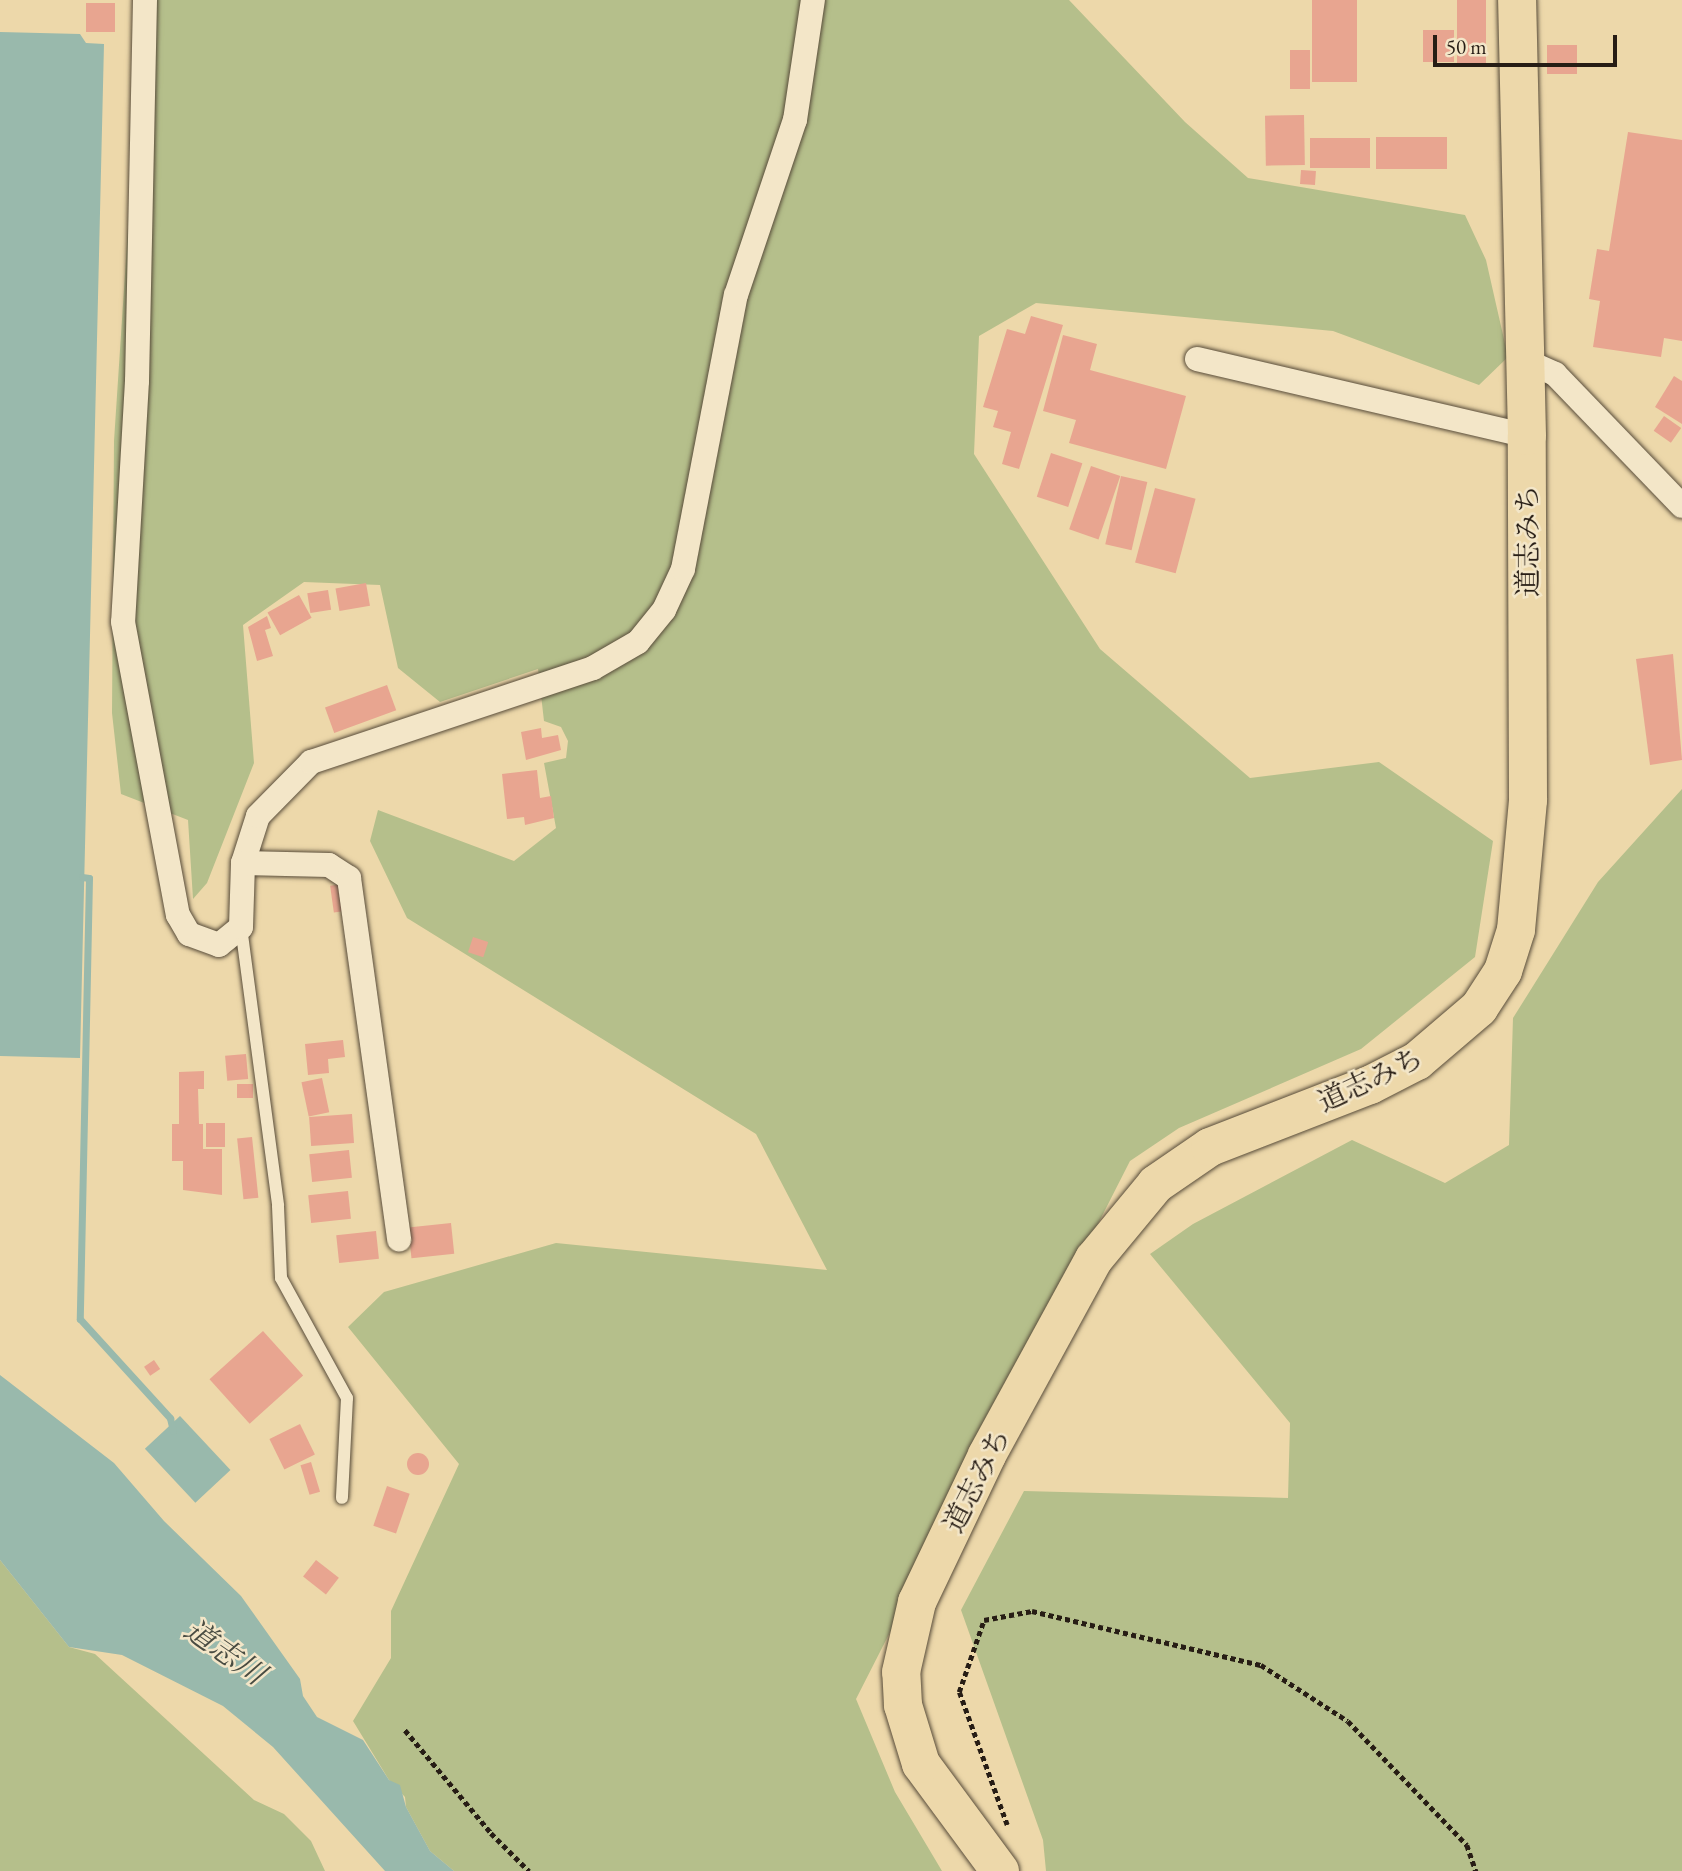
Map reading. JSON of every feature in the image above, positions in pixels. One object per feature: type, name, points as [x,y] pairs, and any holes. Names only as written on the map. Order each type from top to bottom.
[{"type":"highway","name":"道志みち","points":[[995,1863],[921,1764],[903,1705],[901,1672],[907,1637],[946,1536],[1094,1259],[1128,1213],[1180,1164],[1255,1126],[1370,1086],[1417,1061],[1479,1008],[1503,971],[1523,889],[1528,800],[1526,361],[1517,0]]},
{"type":"street","points":[[145,0],[137,381],[123,622],[178,915],[190,933],[205,942],[219,945],[232,939],[241,928],[243,863],[258,816],[312,762],[593,668],[638,642],[664,610],[683,569],[736,295],[795,121],[813,0]]},
{"type":"street","points":[[1197,359],[1527,436]]},
{"type":"street","points":[[1526,361],[1555,374],[1682,506]]},
{"type":"street","points":[[243,863],[329,864],[349,878],[399,1240]]},
{"type":"lane","points":[[241,928],[278,1206],[281,1279],[347,1398],[342,1498]]},
{"type":"path","points":[[995,1863],[1011,1838],[959,1692],[984,1620],[1032,1611],[1261,1665],[1348,1721],[1467,1844],[1476,1871]]},
{"type":"path","points":[[405,1730],[491,1833],[529,1871]]},
{"type":"green space","points":[[143,0],[1069,0],[1185,122],[1248,178],[1465,215],[1486,260],[1508,357],[1479,385],[1333,331],[1036,303],[979,336],[974,454],[1100,649],[1250,778],[1379,762],[1493,841],[1475,957],[1361,1049],[1179,1128],[1130,1161],[856,1699],[895,1792],[942,1871],[454,1871],[430,1851],[406,1807],[405,1797],[389,1780],[353,1721],[391,1658],[391,1611],[459,1464],[348,1327],[384,1292],[556,1243],[827,1270],[756,1134],[407,918],[370,841],[378,810],[514,861],[556,828],[544,763],[566,758],[568,741],[561,727],[544,721],[538,669],[440,702],[398,668],[380,585],[304,582],[243,625],[254,763],[207,883],[193,899],[188,820],[121,794],[112,713],[114,441]]},
{"type":"green space","points":[[1682,789],[1682,1871],[1046,1871],[1043,1840],[961,1610],[1024,1491],[1288,1498],[1290,1423],[1150,1254],[1193,1224],[1352,1140],[1445,1183],[1509,1145],[1513,1018],[1598,882]]},
{"type":"green space","points":[[0,1560],[69,1647],[95,1654],[254,1800],[284,1814],[311,1841],[325,1871],[0,1871]]},
{"type":"water","points":[[0,32],[80,34],[86,43],[104,44],[80,1058],[0,1056]]},
{"type":"water","name":"道志川","points":[[0,1375],[114,1463],[164,1521],[241,1596],[300,1679],[303,1696],[317,1717],[363,1740],[389,1780],[400,1785],[406,1807],[430,1851],[454,1871],[385,1871],[273,1747],[223,1706],[122,1655],[69,1647],[0,1560]]},
{"type":"water","points":[[180,1416],[230,1470],[195,1503],[145,1449]]},
{"type":"building","points":[[1312,0],[1357,0],[1357,82],[1312,82]]},
{"type":"building","points":[[1457,0],[1486,0],[1486,64],[1457,64]]},
{"type":"building","points":[[86,3],[115,3],[115,32],[86,32]]},
{"type":"building","points":[[1423,30],[1454,30],[1454,62],[1423,62]]},
{"type":"building","points":[[1547,45],[1577,45],[1577,74],[1547,74]]},
{"type":"building","points":[[1290,50],[1310,50],[1310,89],[1290,89]]},
{"type":"building","points":[[1304,115],[1305,165],[1266,166],[1265,116]]},
{"type":"building","points":[[1628,132],[1682,140],[1682,341],[1664,338],[1661,357],[1593,347],[1600,301],[1589,299],[1597,249],[1609,251]]},
{"type":"building","points":[[1376,137],[1447,137],[1447,169],[1376,169]]},
{"type":"building","points":[[1310,138],[1370,138],[1370,168],[1310,168]]},
{"type":"building","points":[[1301,170],[1316,171],[1315,185],[1300,184]]},
{"type":"building","points":[[1031,316],[1063,325],[1019,469],[1002,464],[1011,432],[993,427],[998,411],[983,407],[1007,329],[1025,334]]},
{"type":"building","points":[[1063,335],[1097,344],[1090,370],[1186,396],[1166,469],[1069,443],[1076,420],[1043,411]]},
{"type":"building","points":[[1674,376],[1682,381],[1682,424],[1655,407]]},
{"type":"building","points":[[1664,416],[1681,428],[1671,443],[1654,431]]},
{"type":"building","points":[[1051,453],[1082,463],[1068,507],[1037,497]]},
{"type":"building","points":[[1091,466],[1120,476],[1098,539],[1069,529]]},
{"type":"building","points":[[1121,476],[1147,482],[1132,550],[1105,544]]},
{"type":"building","points":[[1155,488],[1196,499],[1176,573],[1135,562]]},
{"type":"building","points":[[366,583],[370,606],[339,611],[335,588]]},
{"type":"building","points":[[328,590],[331,610],[310,613],[307,593]]},
{"type":"building","points":[[299,595],[312,618],[280,635],[268,612]]},
{"type":"building","points":[[267,616],[271,628],[265,630],[273,656],[257,661],[248,627]]},
{"type":"building","points":[[1673,654],[1682,760],[1650,765],[1636,659]]},
{"type":"building","points":[[387,685],[396,710],[334,733],[325,708]]},
{"type":"building","points":[[541,728],[542,738],[558,735],[561,750],[526,760],[521,732]]},
{"type":"building","points":[[537,770],[540,798],[551,796],[554,818],[525,825],[524,817],[507,819],[502,774]]},
{"type":"building","points":[[343,884],[347,911],[334,913],[330,886]]},
{"type":"building","points":[[473,937],[488,942],[483,957],[468,952]]},
{"type":"building","points":[[343,1040],[345,1057],[328,1059],[329,1073],[308,1075],[305,1044]]},
{"type":"building","points":[[246,1054],[248,1079],[227,1081],[225,1056]]},
{"type":"building","points":[[204,1071],[204,1089],[198,1089],[199,1124],[203,1124],[203,1149],[222,1149],[222,1195],[183,1190],[183,1161],[172,1161],[172,1124],[179,1124],[179,1072]]},
{"type":"building","points":[[322,1078],[329,1112],[309,1117],[301,1082]]},
{"type":"building","points":[[237,1084],[253,1084],[253,1098],[237,1098]]},
{"type":"building","points":[[352,1114],[354,1143],[311,1146],[309,1117]]},
{"type":"building","points":[[206,1123],[225,1123],[225,1147],[206,1147]]},
{"type":"building","points":[[252,1137],[258,1198],[243,1199],[237,1139]]},
{"type":"building","points":[[349,1150],[352,1178],[312,1182],[309,1154]]},
{"type":"building","points":[[348,1191],[351,1219],[311,1223],[308,1195]]},
{"type":"building","points":[[451,1223],[454,1254],[411,1258],[408,1227]]},
{"type":"building","points":[[376,1231],[379,1259],[339,1263],[336,1235]]},
{"type":"building","points":[[263,1331],[303,1376],[250,1424],[209,1379]]},
{"type":"building","points":[[154,1360],[160,1369],[150,1376],[144,1367]]},
{"type":"building","points":[[300,1424],[315,1455],[284,1469],[269,1439]]},
{"type":"building","points":[[418,1453],[426,1456],[429,1464],[426,1472],[418,1475],[410,1472],[407,1464],[410,1456]]},
{"type":"building","points":[[311,1462],[320,1492],[310,1495],[300,1465]]},
{"type":"building","points":[[387,1486],[410,1494],[396,1534],[373,1526]]},
{"type":"building","points":[[316,1560],[339,1578],[326,1594],[303,1577]]},
{"type":"waterway","points":[[82,877],[89,878],[80,1319],[170,1418],[173,1431]]}]
